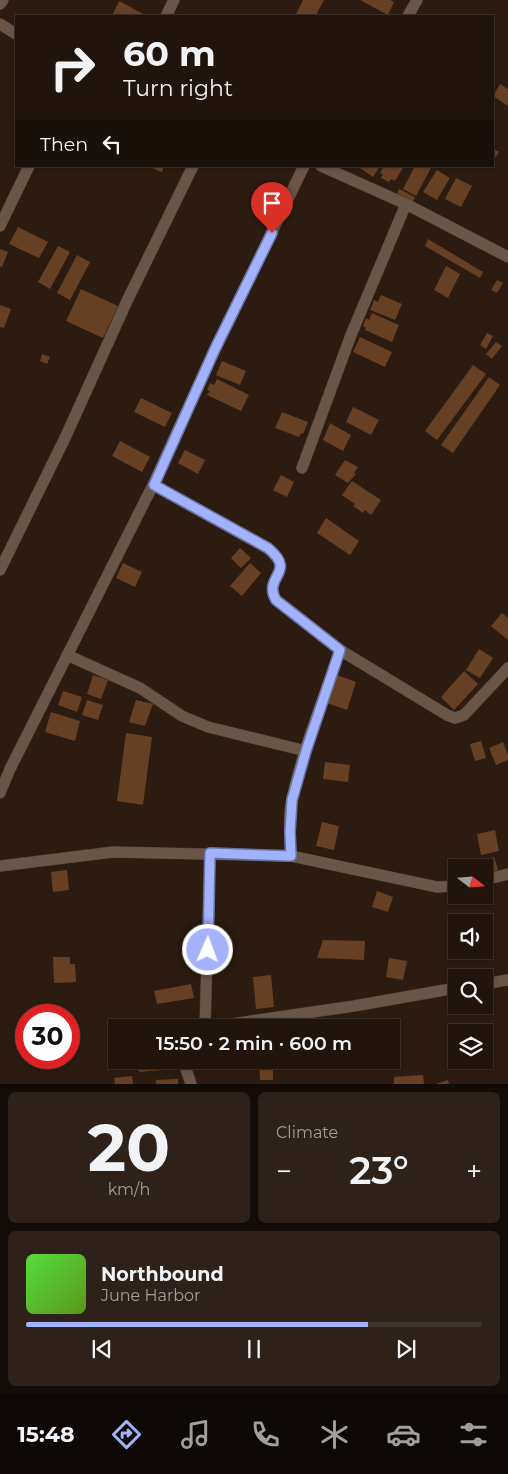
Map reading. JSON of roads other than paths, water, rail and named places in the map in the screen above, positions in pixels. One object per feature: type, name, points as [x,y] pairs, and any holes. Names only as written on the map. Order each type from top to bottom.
[{"type":"street","points":[[0,4],[2,0]]},
{"type":"street","points":[[166,15],[174,0]]},
{"type":"street","points":[[409,15],[417,0]]},
{"type":"street","points":[[0,24],[15,33]]},
{"type":"street","points":[[0,226],[29,167]]},
{"type":"street","points":[[0,570],[65,438],[126,301],[193,167]]},
{"type":"street","points":[[0,793],[67,655],[154,485],[215,349],[304,167]]},
{"type":"street","points":[[323,167],[406,204],[508,257]]},
{"type":"street","points":[[302,468],[351,335],[406,204]]},
{"type":"street","points":[[154,485],[268,548],[281,563],[280,570],[272,585],[272,593],[276,600],[340,650],[447,714],[456,718],[472,709],[508,668]]},
{"type":"street","points":[[291,856],[292,800],[306,751],[340,650]]},
{"type":"street","points":[[67,655],[140,688],[182,716],[208,727],[306,751]]},
{"type":"street","points":[[0,866],[112,852],[291,856],[437,887],[448,886]]},
{"type":"street","points":[[205,1019],[210,853]]},
{"type":"street","points":[[493,878],[508,874]]},
{"type":"street","points":[[493,982],[508,980]]},
{"type":"street","points":[[262,1019],[354,1006],[448,989]]},
{"type":"street","points":[[186,1069],[191,1084]]}]
